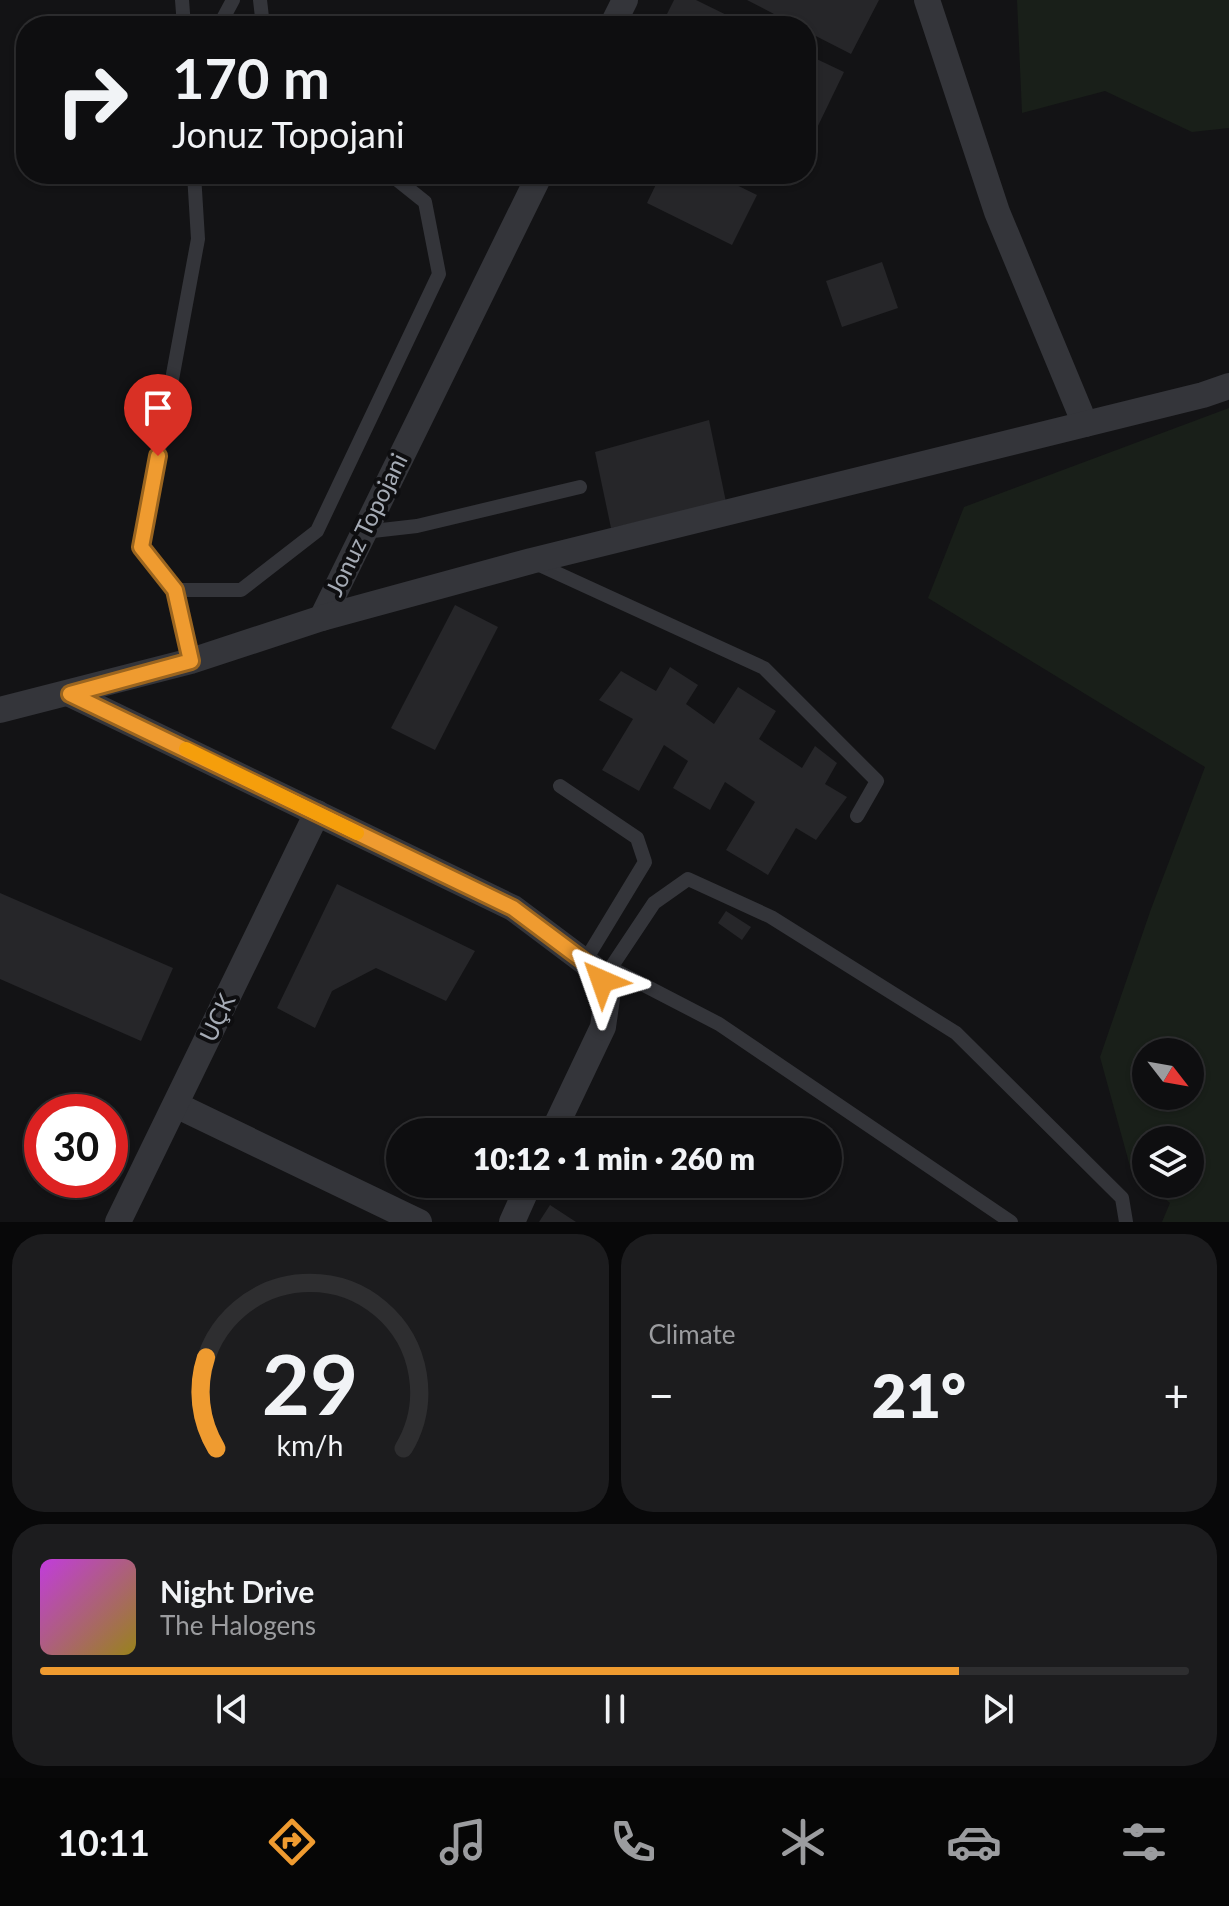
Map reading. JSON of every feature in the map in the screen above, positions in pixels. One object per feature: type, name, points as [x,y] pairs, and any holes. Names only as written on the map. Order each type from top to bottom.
[{"type":"street","points":[[927,0],[997,212],[1085,424]]},
{"type":"street","name":"Jonuz Topojani","points":[[0,710],[191,661],[322,618],[535,184]]},
{"type":"street","points":[[322,618],[531,561],[1203,395],[1229,386]]},
{"type":"street","points":[[70,694],[513,908],[599,970],[608,991],[603,1027],[560,1118]]},
{"type":"street","name":"UÇK","points":[[118,1222],[317,813]]},
{"type":"street","points":[[176,1105],[419,1222]]},
{"type":"street","points":[[512,1222],[523,1198]]},
{"type":"lane","points":[[191,661],[175,590],[141,547],[198,239],[195,184]]},
{"type":"lane","points":[[175,590],[241,590],[317,531],[439,274],[425,202],[402,184]]},
{"type":"lane","points":[[364,532],[417,526],[580,487]]},
{"type":"lane","points":[[531,561],[764,668],[877,781],[857,816]]},
{"type":"lane","points":[[560,786],[637,838],[645,862],[599,970]]},
{"type":"lane","points":[[599,970],[654,903],[688,879],[771,917],[956,1033],[1122,1198],[1126,1222]]},
{"type":"lane","points":[[599,970],[719,1024],[1011,1222]]},
{"type":"shaded area","points":[[1017,0],[1229,0],[1229,128],[1192,132],[1105,91],[1022,113]]},
{"type":"shaded area","points":[[1229,408],[1229,1222],[1162,1222],[1170,1203],[1164,1198],[1204,1198],[1204,1126],[1132,1126],[1132,1171],[1100,1057],[1151,909],[1205,767],[928,598],[964,507]]},
{"type":"building","points":[[674,0],[696,0],[729,16],[666,16]]},
{"type":"building","points":[[747,0],[879,0],[851,54],[816,36],[816,16],[778,16]]},
{"type":"building","points":[[816,59],[844,72],[816,130]]},
{"type":"building","points":[[656,184],[734,184],[757,195],[732,245],[647,203]]},
{"type":"building","points":[[882,262],[898,308],[842,327],[826,281]]},
{"type":"building","points":[[709,420],[726,502],[611,528],[595,452]]},
{"type":"building","points":[[455,605],[498,627],[435,750],[391,728]]},
{"type":"building","points":[[670,667],[698,685],[686,704],[714,724],[738,687],[776,711],[759,739],[802,768],[815,746],[837,763],[825,784],[847,797],[816,840],[796,828],[768,875],[726,850],[755,802],[725,782],[710,810],[673,788],[688,761],[664,745],[639,791],[602,770],[633,719],[599,700],[621,671],[656,691]]},
{"type":"building","points":[[337,884],[475,951],[446,1001],[376,968],[332,991],[315,1028],[277,1008]]},
{"type":"building","points":[[0,893],[173,968],[141,1041],[0,979]]},
{"type":"building","points":[[726,911],[751,927],[742,940],[718,923]]},
{"type":"building","points":[[550,1205],[576,1222],[539,1222]]},
{"type":"slow traffic","points":[[186,749],[357,833]]},
{"type":"route","points":[[158,456],[141,547],[175,590],[191,661],[70,694],[513,908],[564,944],[593,968],[602,981]]}]
